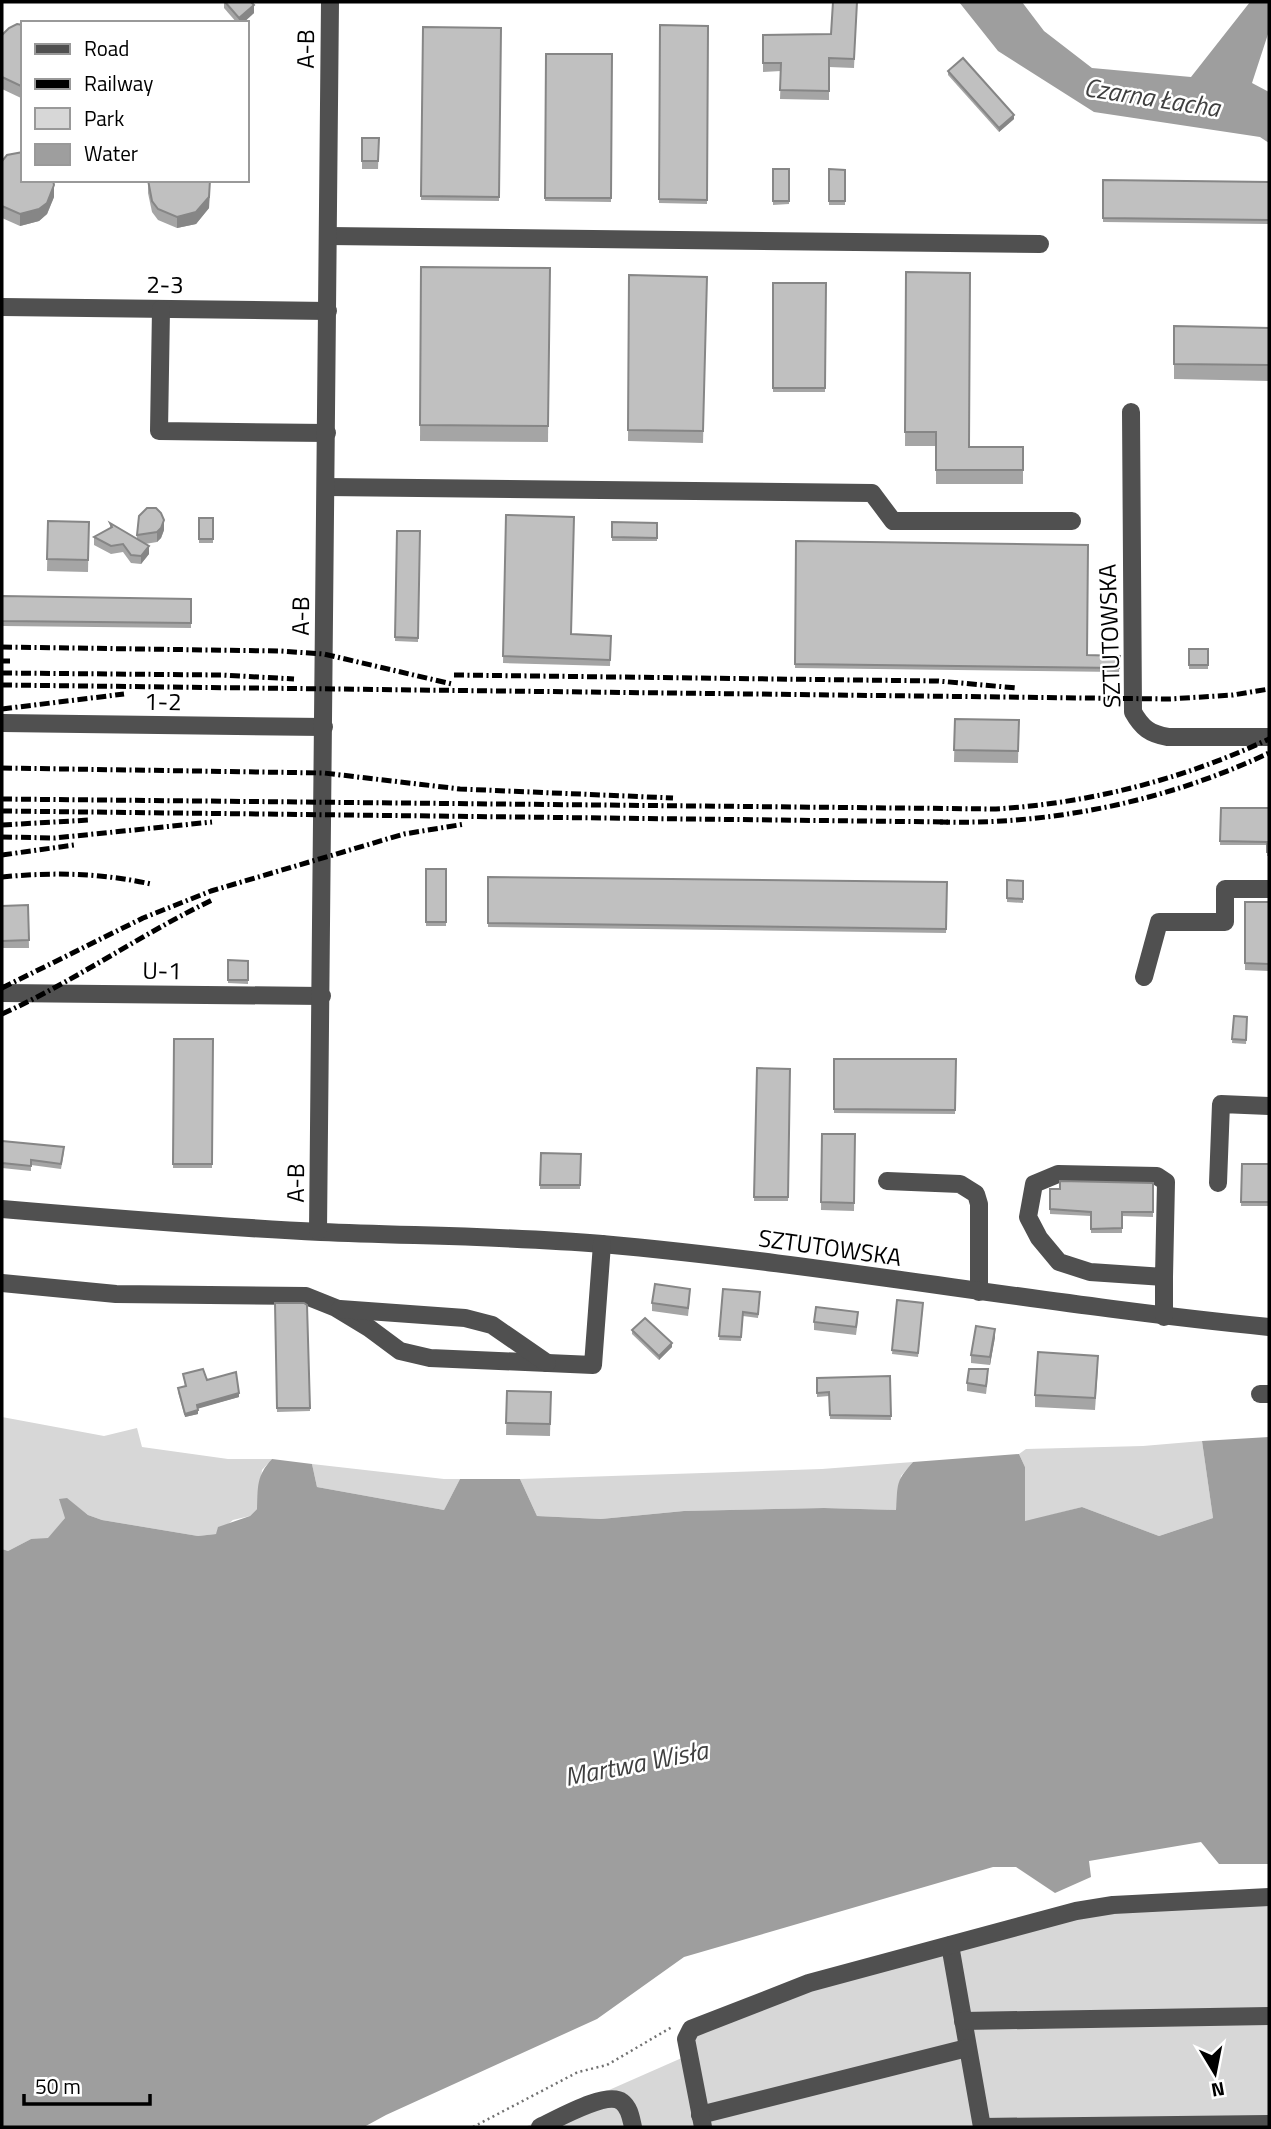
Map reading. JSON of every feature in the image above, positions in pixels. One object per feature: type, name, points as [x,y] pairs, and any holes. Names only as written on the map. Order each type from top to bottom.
[{"type":"street","name":"A-B","points":[[318,1231],[330,2]]},
{"type":"street","points":[[328,236],[1040,244]]},
{"type":"street","name":"2-3","points":[[2,307],[328,311]]},
{"type":"street","points":[[162,309],[159,431],[327,433]]},
{"type":"street","name":"SZTUTOWSKA","points":[[1131,412],[1133,712],[1140,725],[1152,734],[1160,736],[1269,737]]},
{"type":"street","points":[[326,487],[872,493],[894,521],[1072,521]]},
{"type":"street","name":"1-2","points":[[2,723],[324,727]]},
{"type":"street","points":[[1144,977],[1159,922],[1225,922],[1225,889],[1269,889]]},
{"type":"street","name":"U-1","points":[[2,993],[322,996]]},
{"type":"street","points":[[1218,1183],[1221,1104],[1269,1106]]},
{"type":"street","points":[[1164,1277],[1090,1272],[1059,1262],[1039,1238],[1028,1217],[1034,1184],[1058,1174],[1157,1176],[1166,1182],[1164,1317]]},
{"type":"street","points":[[887,1181],[960,1184],[976,1195],[979,1205],[979,1292]]},
{"type":"street","name":"SZTUTOWSKA","points":[[2,1209],[174,1223],[382,1234],[493,1236],[602,1244],[727,1258],[1164,1317],[1269,1327]]},
{"type":"street","points":[[2,1283],[116,1294],[306,1296],[336,1308],[400,1351],[430,1358],[593,1365],[602,1244]]},
{"type":"street","points":[[336,1308],[465,1318],[492,1325],[547,1363]]},
{"type":"street","points":[[967,2048],[701,2121],[686,2039],[691,2029],[809,1983],[1045,1918],[1096,1907],[1269,1897]]},
{"type":"street","points":[[950,1945],[982,2127],[1269,2124]]},
{"type":"street","points":[[963,2021],[1269,2016]]},
{"type":"street","points":[[540,2127],[595,2103],[615,2098],[623,2103],[629,2112],[633,2127]]},
{"type":"green space","points":[[2,1417],[104,1436],[137,1428],[142,1447],[228,1459],[272,1459],[262,1470],[257,1509],[250,1516],[233,1520],[216,1534],[198,1536],[102,1520],[88,1515],[66,1498],[65,1518],[48,1539],[31,1539],[8,1551],[2,1549]]},
{"type":"green space","points":[[1202,1441],[1213,1518],[1159,1536],[1082,1507],[1025,1522],[1025,1467],[1019,1454],[1026,1449],[1143,1446]]},
{"type":"green space","points":[[913,1462],[901,1476],[896,1510],[824,1508],[684,1511],[601,1519],[537,1516],[520,1479],[822,1469]]},
{"type":"green space","points":[[312,1464],[460,1479],[444,1510],[317,1487]]},
{"type":"green space","points":[[1269,1894],[1269,2127],[525,2127],[684,2057],[686,2026],[1093,1902]]},
{"type":"water","name":"Czarna Łacha","points":[[959,2],[1022,2],[1044,31],[1092,68],[1191,77],[1250,2],[1269,2],[1269,31],[1252,83],[1269,92],[1269,143],[1260,137],[1094,112],[998,51]]},
{"type":"water","name":"Martwa Wisła","points":[[1269,1437],[1269,1864],[1219,1864],[1201,1842],[1089,1861],[1091,1877],[1055,1893],[1016,1867],[993,1867],[684,1957],[597,2019],[364,2127],[2,2127],[2,1549],[8,1551],[31,1539],[48,1538],[65,1518],[59,1499],[67,1498],[88,1515],[102,1520],[198,1536],[216,1534],[218,1527],[250,1516],[257,1509],[260,1476],[272,1459],[312,1464],[317,1487],[444,1510],[460,1479],[520,1479],[537,1516],[601,1519],[684,1511],[824,1508],[896,1510],[898,1484],[913,1462],[1019,1454],[1025,1467],[1025,1521],[1082,1507],[1159,1536],[1213,1518],[1202,1441]]},
{"type":"building","points":[[225,2],[251,2],[254,5],[239,18]]},
{"type":"building","points":[[833,2],[857,2],[854,59],[829,58],[829,91],[780,90],[781,63],[763,63],[763,35],[831,34]]},
{"type":"building","points":[[21,25],[21,86],[2,77],[2,35],[9,28]]},
{"type":"building","points":[[660,25],[708,26],[707,200],[659,199]]},
{"type":"building","points":[[423,27],[501,28],[499,197],[421,196]]},
{"type":"building","points":[[546,54],[612,54],[611,198],[545,198]]},
{"type":"building","points":[[963,58],[1014,115],[999,128],[948,71]]},
{"type":"building","points":[[362,138],[379,138],[378,161],[362,161]]},
{"type":"building","points":[[21,152],[21,182],[53,182],[47,203],[39,209],[20,214],[2,206],[2,161],[7,155]]},
{"type":"building","points":[[773,169],[789,169],[789,201],[773,201]]},
{"type":"building","points":[[829,169],[845,170],[845,201],[829,201]]},
{"type":"building","points":[[1103,180],[1269,182],[1269,220],[1103,218]]},
{"type":"building","points":[[148,182],[210,182],[209,197],[196,212],[177,217],[158,209],[152,201]]},
{"type":"building","points":[[421,267],[550,268],[548,426],[420,425]]},
{"type":"building","points":[[906,272],[970,273],[969,447],[1023,447],[1023,470],[936,470],[936,432],[905,432]]},
{"type":"building","points":[[629,275],[707,277],[703,431],[628,430]]},
{"type":"building","points":[[773,283],[826,283],[825,388],[773,388]]},
{"type":"building","points":[[1174,326],[1269,328],[1269,365],[1174,364]]},
{"type":"building","points":[[147,508],[156,508],[164,520],[157,532],[137,535],[139,516]]},
{"type":"building","points":[[506,515],[574,517],[571,634],[611,636],[610,660],[503,656]]},
{"type":"building","points":[[199,518],[213,518],[213,539],[199,539]]},
{"type":"building","points":[[48,521],[89,522],[88,560],[47,559]]},
{"type":"building","points":[[612,522],[657,523],[657,538],[612,537]]},
{"type":"building","points":[[110,523],[149,546],[141,556],[131,555],[123,544],[111,546],[94,537],[112,527]]},
{"type":"building","points":[[397,531],[420,531],[418,638],[395,637]]},
{"type":"building","points":[[796,541],[1088,545],[1087,655],[1120,656],[1119,668],[795,664]]},
{"type":"building","points":[[2,596],[191,599],[191,623],[2,621]]},
{"type":"building","points":[[1189,649],[1208,649],[1208,665],[1189,665]]},
{"type":"building","points":[[955,719],[1019,720],[1018,751],[954,750]]},
{"type":"building","points":[[1221,808],[1269,808],[1269,852],[1267,842],[1220,841]]},
{"type":"building","points":[[426,869],[446,869],[446,922],[426,922]]},
{"type":"building","points":[[488,877],[947,882],[946,929],[488,923]]},
{"type":"building","points":[[1007,880],[1023,881],[1023,899],[1007,898]]},
{"type":"building","points":[[1245,902],[1269,902],[1269,964],[1245,963]]},
{"type":"building","points":[[28,905],[29,940],[2,941],[2,906]]},
{"type":"building","points":[[228,960],[248,961],[248,980],[228,980]]},
{"type":"building","points":[[1234,1016],[1247,1017],[1246,1040],[1232,1039]]},
{"type":"building","points":[[174,1039],[213,1039],[212,1164],[173,1164]]},
{"type":"building","points":[[834,1059],[956,1059],[955,1110],[834,1109]]},
{"type":"building","points":[[757,1068],[790,1069],[788,1197],[754,1197]]},
{"type":"building","points":[[822,1134],[855,1134],[854,1203],[821,1202]]},
{"type":"building","points":[[2,1141],[64,1147],[61,1164],[31,1160],[31,1166],[2,1163]]},
{"type":"building","points":[[541,1153],[581,1154],[580,1185],[540,1185]]},
{"type":"building","points":[[1242,1164],[1269,1164],[1269,1202],[1241,1202]]},
{"type":"building","points":[[1060,1181],[1153,1183],[1153,1212],[1122,1212],[1122,1228],[1091,1229],[1091,1212],[1050,1209],[1050,1189],[1060,1189]]},
{"type":"building","points":[[655,1284],[690,1289],[688,1308],[652,1303]]},
{"type":"building","points":[[723,1289],[760,1292],[758,1314],[743,1312],[741,1337],[719,1336]]},
{"type":"building","points":[[897,1300],[923,1303],[918,1353],[892,1350]]},
{"type":"building","points":[[275,1303],[307,1305],[310,1408],[277,1408]]},
{"type":"building","points":[[816,1307],[858,1312],[856,1327],[814,1322]]},
{"type":"building","points":[[645,1318],[672,1343],[659,1356],[632,1330]]},
{"type":"building","points":[[976,1326],[995,1329],[990,1357],[971,1355]]},
{"type":"building","points":[[1038,1352],[1098,1356],[1095,1398],[1035,1395]]},
{"type":"building","points":[[203,1369],[207,1380],[236,1372],[239,1393],[197,1405],[198,1410],[185,1414],[178,1388],[186,1386],[183,1374]]},
{"type":"building","points":[[969,1369],[988,1369],[986,1386],[967,1383]]},
{"type":"building","points":[[890,1376],[891,1416],[830,1415],[829,1392],[817,1393],[817,1378]]},
{"type":"building","points":[[507,1391],[551,1392],[550,1424],[506,1423]]},
{"type":"railway","points":[[2,647],[324,654],[452,684]]},
{"type":"railway","points":[[2,661],[10,661]]},
{"type":"railway","points":[[2,673],[221,675],[294,679]]},
{"type":"railway","points":[[454,675],[938,681],[1017,688]]},
{"type":"railway","points":[[2,685],[1169,699],[1233,695],[1269,689]]},
{"type":"railway","points":[[2,709],[124,694]]},
{"type":"railway","points":[[2,799],[996,809],[1067,801],[1136,787],[1204,766],[1269,739]]},
{"type":"railway","points":[[940,822],[1025,819],[1109,807],[1190,784],[1269,753]]},
{"type":"railway","points":[[2,768],[324,773],[460,789],[673,798]]},
{"type":"railway","points":[[2,811],[948,822]]},
{"type":"railway","points":[[2,825],[89,820]]},
{"type":"railway","points":[[2,837],[55,838],[212,822]]},
{"type":"railway","points":[[2,988],[143,918],[211,891],[404,834],[465,824]]},
{"type":"railway","points":[[2,855],[74,845]]},
{"type":"railway","points":[[2,877],[76,874],[151,884]]},
{"type":"railway","points":[[2,1014],[212,900]]}]
